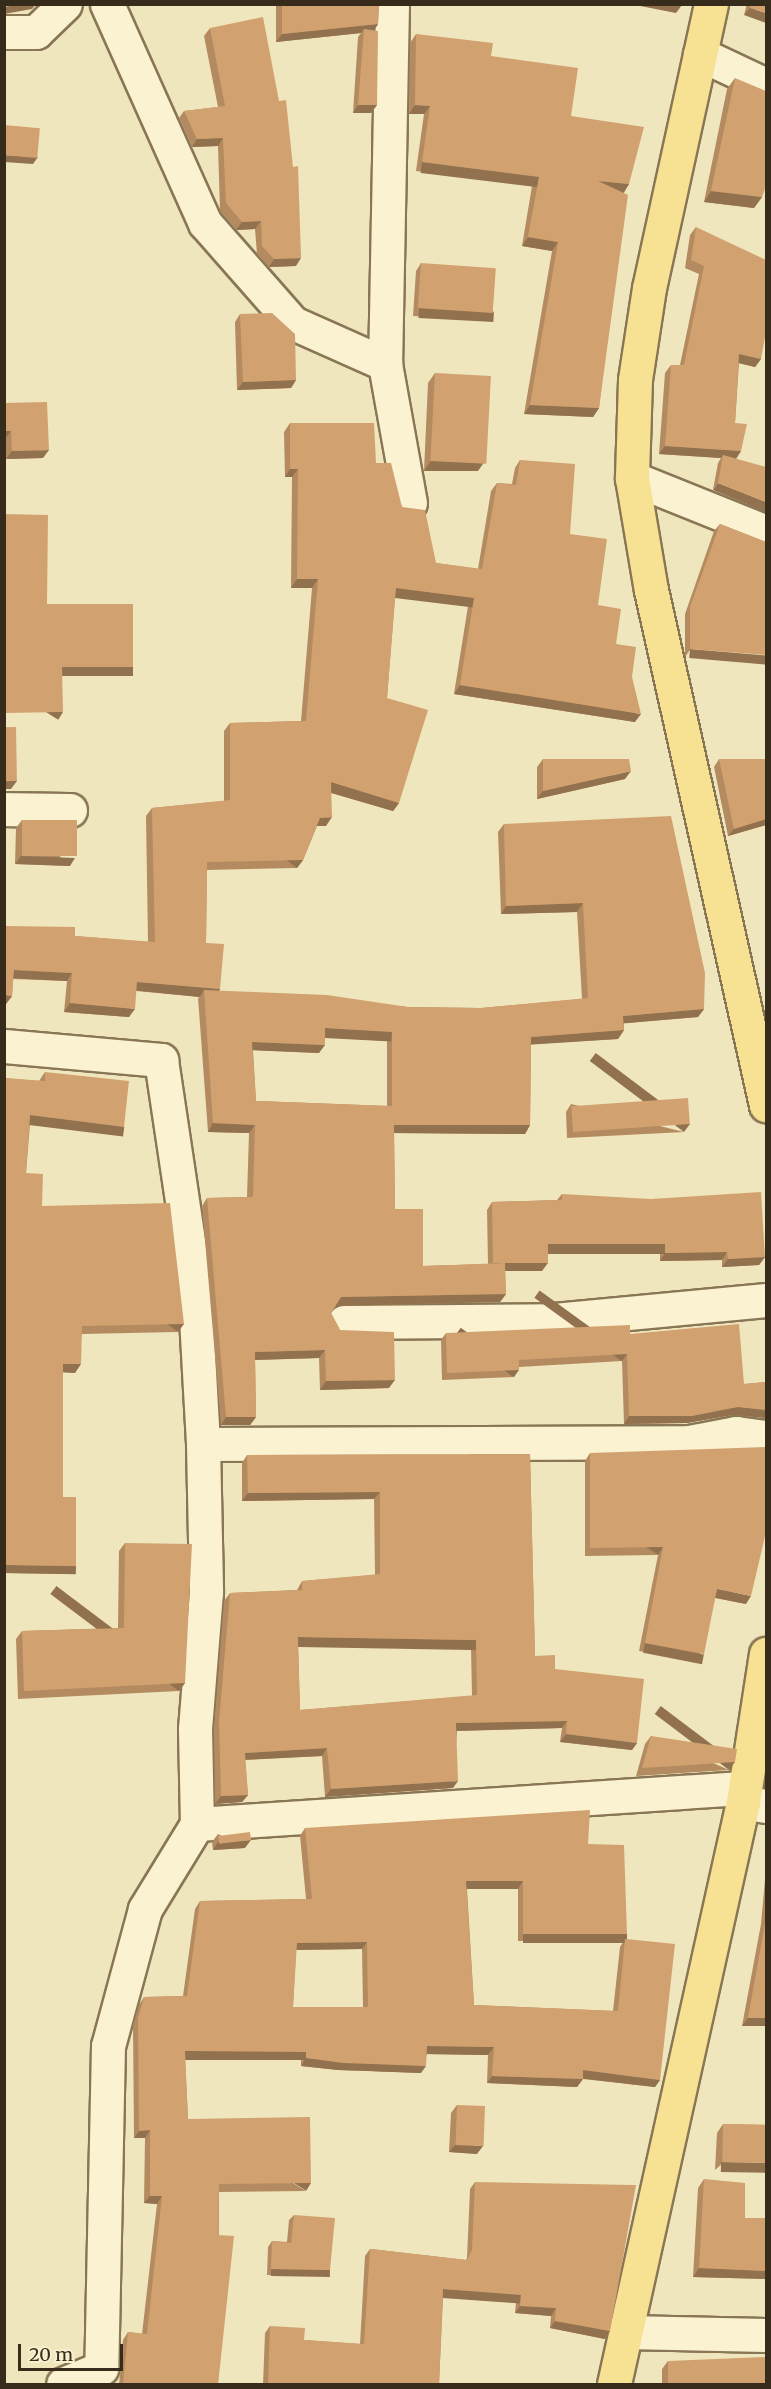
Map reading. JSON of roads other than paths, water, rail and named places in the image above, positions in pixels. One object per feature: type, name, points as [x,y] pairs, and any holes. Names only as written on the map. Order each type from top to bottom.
[{"type":"main road","points":[[711,4],[649,288],[635,380],[632,478],[651,590],[766,1105]]},
{"type":"main road","points":[[614,2385],[751,1799],[766,1654]]},
{"type":"street","points":[[4,32],[36,32],[65,4]]},
{"type":"street","points":[[107,4],[205,223],[293,323],[385,364]]},
{"type":"street","points":[[392,4],[385,364],[410,503]]},
{"type":"street","points":[[700,54],[766,85]]},
{"type":"street","points":[[632,478],[766,532]]},
{"type":"street","points":[[4,809],[70,810]]},
{"type":"street","points":[[4,1046],[161,1060],[194,1282],[203,1444],[206,1592],[195,1729],[197,1824],[145,1909],[108,2046],[100,2368],[63,2385]]},
{"type":"street","points":[[344,1322],[554,1320],[766,1300]]},
{"type":"street","points":[[203,1444],[689,1442],[736,1433],[766,1437]]},
{"type":"street","points":[[197,1824],[751,1799]]},
{"type":"street","points":[[626,2332],[766,2335]]}]
